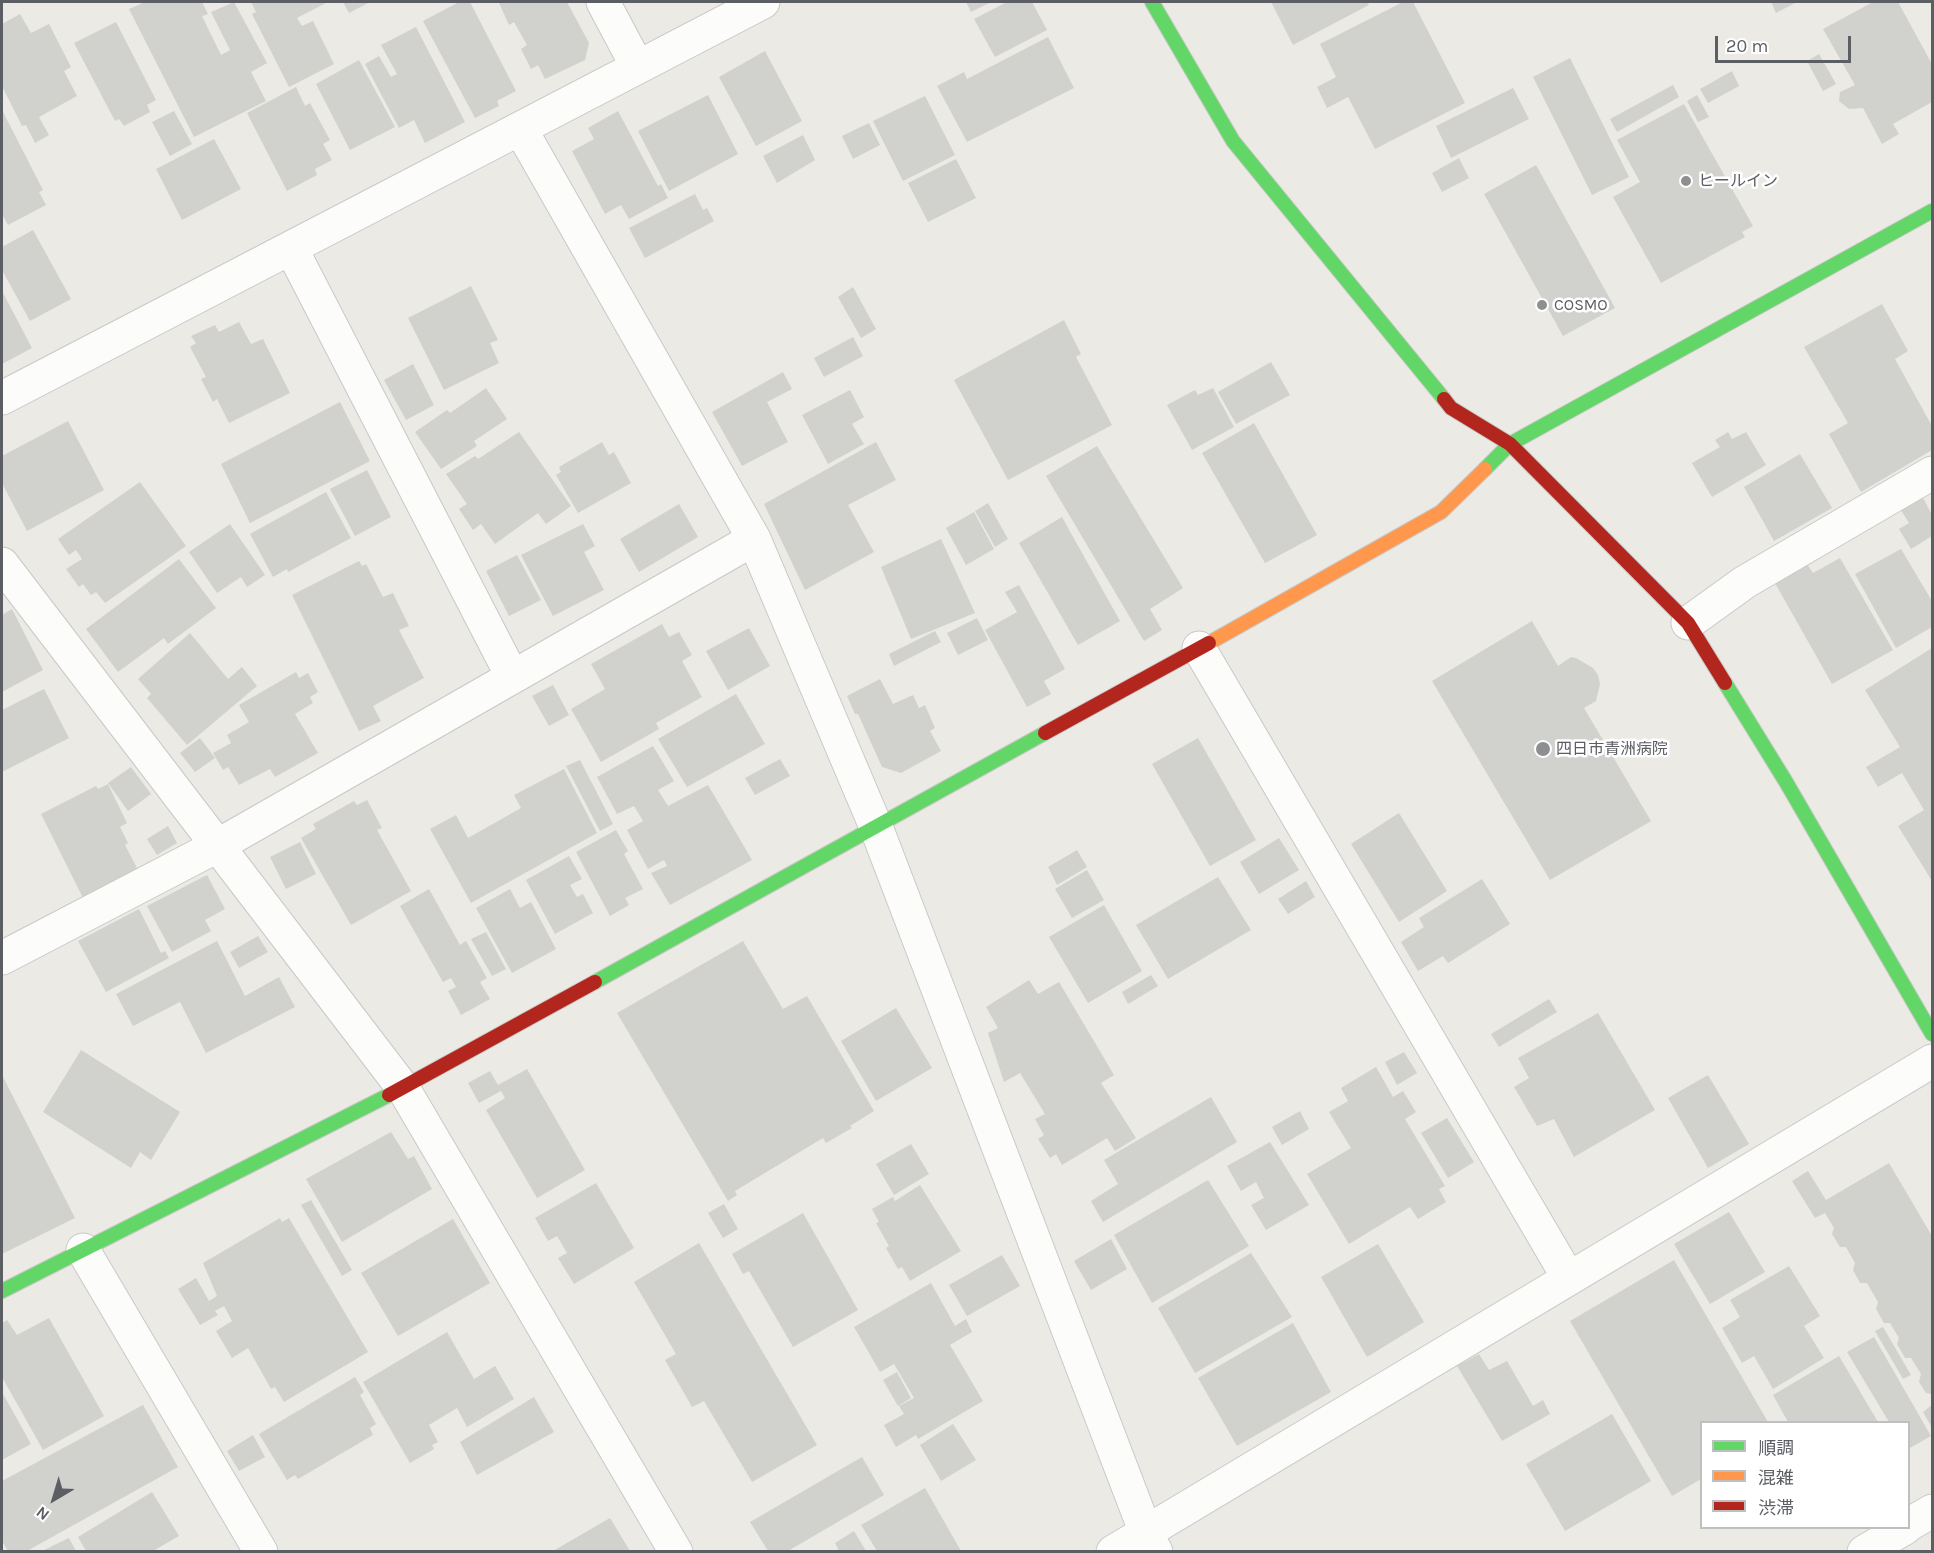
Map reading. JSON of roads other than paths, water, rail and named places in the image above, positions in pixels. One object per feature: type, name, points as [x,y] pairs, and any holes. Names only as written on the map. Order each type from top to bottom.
[{"type":"street","points":[[603,2],[637,66]]},
{"type":"street","points":[[2,398],[521,130],[637,66],[763,2]]},
{"type":"street","points":[[1152,2],[1233,141],[1451,408],[1510,444],[1688,623],[1786,782],[1932,1034]]},
{"type":"street","points":[[521,130],[754,539],[876,827],[1151,1542]]},
{"type":"street","points":[[2,1291],[403,1088],[1441,513],[1510,444],[1932,211]]},
{"type":"street","points":[[291,248],[512,676]]},
{"type":"street","points":[[1688,623],[1745,582],[1932,473]]},
{"type":"street","points":[[2,958],[217,846],[754,539]]},
{"type":"street","points":[[2,564],[403,1088],[676,1551]]},
{"type":"street","points":[[1199,648],[1568,1277]]},
{"type":"street","points":[[1113,1551],[1151,1542],[1568,1277],[1932,1061]]},
{"type":"street","points":[[83,1250],[261,1551]]},
{"type":"street","points":[[1910,1524],[1932,1511]]},
{"type":"street","points":[[1864,1551],[1902,1529]]},
{"type":"place","name":"ヒールイン","points":[[1686,181]]},
{"type":"place","name":"COSMO","points":[[1542,305]]},
{"type":"place","name":"四日市青洲病院","points":[[1543,749]]}]
